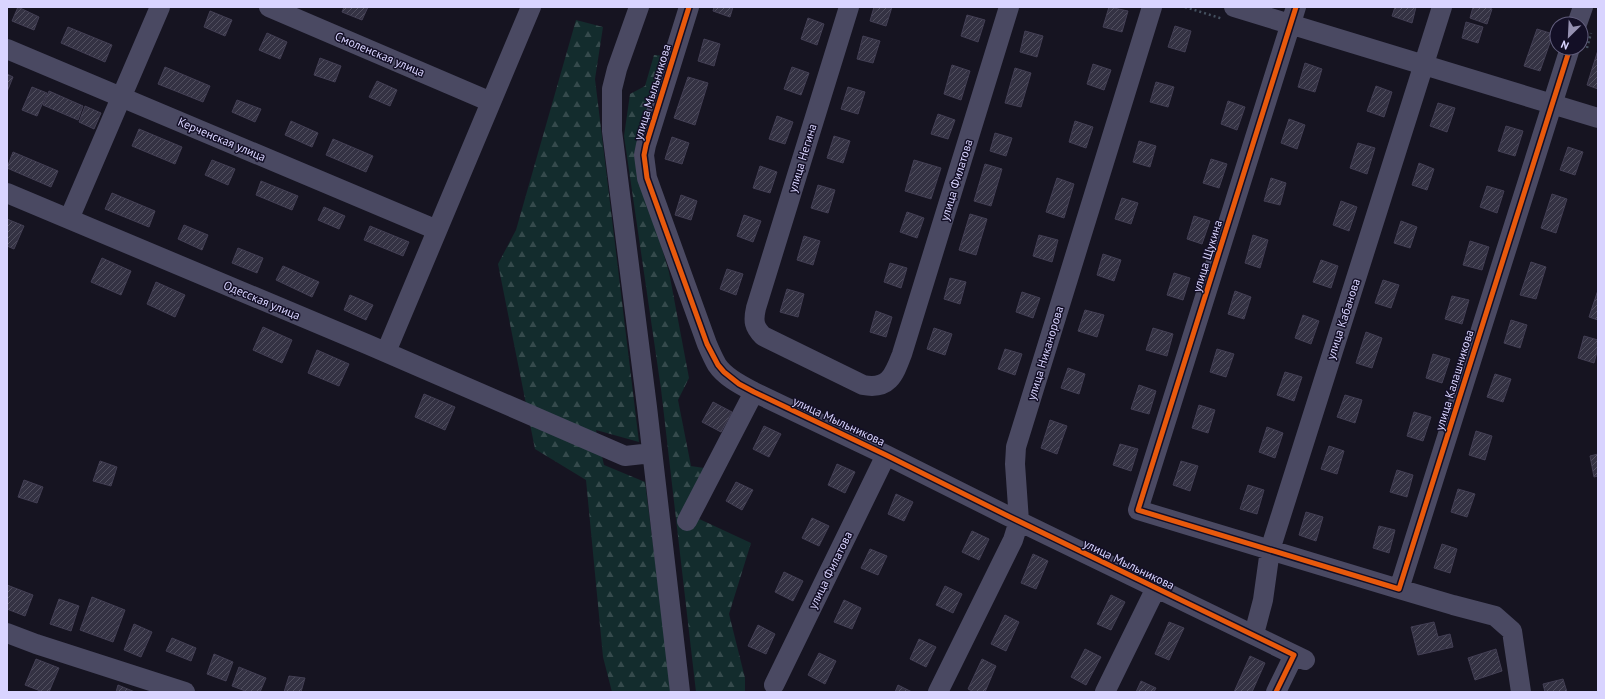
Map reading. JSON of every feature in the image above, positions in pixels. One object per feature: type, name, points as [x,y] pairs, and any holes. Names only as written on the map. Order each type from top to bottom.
[{"type":"street","points":[[69,219],[160,7]]},
{"type":"street","name":"Смоленская улица","points":[[268,7],[491,102]]},
{"type":"street","points":[[386,352],[531,7]]},
{"type":"street","name":"улица Мыльникова","points":[[689,7],[644,155],[647,178],[704,337],[716,361],[724,372],[739,384],[754,392],[1300,657],[1276,692]]},
{"type":"street","name":"улица Негина","points":[[848,7],[756,308],[754,324],[757,330],[764,336],[863,385],[872,387],[890,380],[896,371],[902,354]]},
{"type":"street","name":"улица Филатова","points":[[902,354],[1009,7]]},
{"type":"street","name":"улица Никанорова","points":[[938,692],[1014,540],[1019,521],[1015,464],[1016,447],[1152,7]]},
{"type":"street","name":"улица Кабанова","points":[[1254,634],[1263,600],[1270,550],[1442,7]]},
{"type":"street","points":[[635,8],[612,89],[612,131],[680,692]]},
{"type":"street","points":[[1230,13],[1293,16],[1423,66],[1598,118]]},
{"type":"street","name":"улица Щукина","points":[[1270,550],[1138,510],[1293,16]]},
{"type":"street","name":"Керченская улица","points":[[7,49],[437,230]]},
{"type":"street","name":"улица Калашникова","points":[[1399,589],[1567,56]]},
{"type":"street","name":"Одесская улица","points":[[7,193],[386,352],[625,456],[652,453]]},
{"type":"street","points":[[687,522],[754,392]]},
{"type":"street","name":"улица Филатова","points":[[774,685],[886,455]]},
{"type":"street","points":[[1270,550],[1495,616],[1512,631],[1521,692]]},
{"type":"street","points":[[1105,692],[1156,588]]},
{"type":"street","points":[[7,633],[36,644],[185,692]]},
{"type":"path","points":[[1186,7],[1230,13]]},
{"type":"green space","points":[[576,20],[603,27],[595,79],[639,442],[596,430],[604,465],[645,482],[672,692],[612,692],[603,657],[586,480],[535,449],[498,264],[516,230]]},
{"type":"green space","points":[[654,55],[666,56],[634,155],[669,272],[689,378],[678,400],[691,466],[704,468],[695,517],[751,543],[729,614],[745,678],[745,692],[696,692],[661,389],[624,136],[630,94],[645,86]]},
{"type":"building","points":[[18,7],[39,17],[34,30],[12,21]]},
{"type":"building","points":[[344,7],[368,7],[362,20],[342,12]]},
{"type":"building","points":[[714,7],[733,7],[730,17],[713,11]]},
{"type":"building","points":[[874,7],[892,7],[886,26],[870,21]]},
{"type":"building","points":[[1109,7],[1128,11],[1122,32],[1103,27]]},
{"type":"building","points":[[1395,7],[1416,7],[1412,23],[1392,16]]},
{"type":"building","points":[[1473,7],[1487,7],[1492,9],[1487,24],[1470,18]]},
{"type":"building","points":[[210,11],[232,20],[225,36],[204,27]]},
{"type":"building","points":[[967,15],[985,20],[978,42],[961,36]]},
{"type":"building","points":[[808,18],[824,24],[817,45],[801,39]]},
{"type":"building","points":[[1466,22],[1483,27],[1478,43],[1462,38]]},
{"type":"building","points":[[1175,26],[1191,31],[1185,52],[1168,47]]},
{"type":"building","points":[[68,27],[112,45],[105,62],[61,43]]},
{"type":"building","points":[[1537,29],[1549,33],[1549,45],[1540,71],[1524,66]]},
{"type":"building","points":[[1025,31],[1043,36],[1037,57],[1020,52]]},
{"type":"building","points":[[267,33],[287,42],[280,59],[259,50]]},
{"type":"building","points":[[863,36],[880,41],[873,63],[857,59]]},
{"type":"building","points":[[704,39],[720,44],[714,66],[698,61]]},
{"type":"building","points":[[1598,50],[1598,89],[1587,85]]},
{"type":"building","points":[[320,58],[341,66],[335,82],[314,75]]},
{"type":"building","points":[[1305,63],[1322,69],[1315,92],[1298,87]]},
{"type":"building","points":[[1093,64],[1111,70],[1104,90],[1087,84]]},
{"type":"building","points":[[952,65],[970,71],[961,100],[944,94]]},
{"type":"building","points":[[165,67],[210,86],[203,102],[158,84]]},
{"type":"building","points":[[792,67],[809,73],[801,95],[784,89]]},
{"type":"building","points":[[1015,68],[1031,73],[1021,107],[1005,103]]},
{"type":"building","points":[[7,74],[13,77],[7,92]]},
{"type":"building","points":[[688,77],[708,83],[695,125],[674,118]]},
{"type":"building","points":[[377,81],[397,90],[390,106],[369,97]]},
{"type":"building","points":[[1156,82],[1174,87],[1168,107],[1150,102]]},
{"type":"building","points":[[1376,86],[1392,92],[1384,117],[1367,111]]},
{"type":"building","points":[[32,87],[47,93],[37,116],[22,110]]},
{"type":"building","points":[[848,87],[865,92],[858,114],[841,109]]},
{"type":"building","points":[[49,91],[83,106],[78,120],[43,105]]},
{"type":"building","points":[[237,100],[261,109],[255,122],[232,112]]},
{"type":"building","points":[[1228,101],[1245,107],[1237,130],[1221,124]]},
{"type":"building","points":[[1438,103],[1455,108],[1447,132],[1430,126]]},
{"type":"building","points":[[85,106],[101,113],[94,129],[79,122]]},
{"type":"building","points":[[938,114],[955,120],[948,139],[931,134]]},
{"type":"building","points":[[777,116],[793,122],[785,144],[769,139]]},
{"type":"building","points":[[1289,119],[1305,125],[1297,149],[1281,143]]},
{"type":"building","points":[[291,121],[318,133],[312,147],[285,135]]},
{"type":"building","points":[[1075,121],[1093,127],[1086,148],[1069,142]]},
{"type":"building","points":[[1506,126],[1523,131],[1515,156],[1498,151]]},
{"type":"building","points":[[139,129],[182,147],[175,164],[132,146]]},
{"type":"building","points":[[995,133],[1012,138],[1006,156],[990,151]]},
{"type":"building","points":[[834,136],[850,141],[843,163],[827,158]]},
{"type":"building","points":[[672,137],[689,143],[682,164],[665,159]]},
{"type":"building","points":[[333,139],[373,156],[366,172],[326,155]]},
{"type":"building","points":[[1139,141],[1156,146],[1150,167],[1133,162]]},
{"type":"building","points":[[1358,143],[1375,148],[1367,174],[1350,168]]},
{"type":"building","points":[[1568,147],[1583,152],[1575,175],[1560,170]]},
{"type":"building","points":[[13,152],[58,171],[51,187],[7,168]]},
{"type":"building","points":[[1211,159],[1227,164],[1219,188],[1203,183]]},
{"type":"building","points":[[212,160],[235,169],[228,185],[205,175]]},
{"type":"building","points":[[914,160],[941,168],[931,199],[905,191]]},
{"type":"building","points":[[1419,163],[1434,169],[1427,190],[1412,185]]},
{"type":"building","points":[[985,164],[1002,169],[991,206],[974,201]]},
{"type":"building","points":[[760,166],[777,172],[770,193],[753,188]]},
{"type":"building","points":[[1057,178],[1074,184],[1064,218],[1046,212]]},
{"type":"building","points":[[1271,178],[1286,183],[1280,205],[1264,201]]},
{"type":"building","points":[[261,181],[298,196],[292,210],[256,195]]},
{"type":"building","points":[[818,185],[835,190],[828,213],[811,208]]},
{"type":"building","points":[[1487,186],[1504,191],[1497,213],[1480,207]]},
{"type":"building","points":[[112,193],[155,211],[149,227],[105,209]]},
{"type":"building","points":[[1552,194],[1567,199],[1556,233],[1541,228]]},
{"type":"building","points":[[681,195],[697,201],[691,220],[675,215]]},
{"type":"building","points":[[1122,198],[1138,203],[1131,224],[1115,219]]},
{"type":"building","points":[[1341,201],[1357,207],[1349,231],[1333,225]]},
{"type":"building","points":[[324,207],[345,216],[339,229],[318,220]]},
{"type":"building","points":[[907,212],[924,218],[917,238],[900,232]]},
{"type":"building","points":[[970,214],[987,219],[976,255],[959,250]]},
{"type":"building","points":[[744,215],[761,221],[753,242],[737,236]]},
{"type":"building","points":[[1194,216],[1210,221],[1202,244],[1187,239]]},
{"type":"building","points":[[7,219],[24,226],[14,249],[7,246]]},
{"type":"building","points":[[1401,221],[1417,227],[1410,248],[1394,243]]},
{"type":"building","points":[[184,225],[208,235],[202,250],[178,239]]},
{"type":"building","points":[[370,226],[409,242],[403,256],[364,240]]},
{"type":"building","points":[[1039,235],[1058,240],[1052,262],[1033,256]]},
{"type":"building","points":[[1253,235],[1268,240],[1260,268],[1245,263]]},
{"type":"building","points":[[804,236],[820,241],[813,265],[797,260]]},
{"type":"building","points":[[1470,241],[1489,247],[1482,270],[1463,265]]},
{"type":"building","points":[[238,248],[263,258],[257,273],[232,263]]},
{"type":"building","points":[[1103,254],[1121,260],[1114,281],[1097,275]]},
{"type":"building","points":[[102,258],[131,271],[121,295],[91,282]]},
{"type":"building","points":[[1321,260],[1338,266],[1331,288],[1313,282]]},
{"type":"building","points":[[1531,262],[1546,267],[1536,299],[1520,295]]},
{"type":"building","points":[[890,263],[907,268],[901,288],[884,282]]},
{"type":"building","points":[[283,266],[319,282],[312,297],[276,280]]},
{"type":"building","points":[[727,269],[743,274],[736,295],[720,289]]},
{"type":"building","points":[[1174,273],[1190,278],[1183,300],[1167,295]]},
{"type":"building","points":[[950,278],[966,282],[960,304],[944,299]]},
{"type":"building","points":[[1383,280],[1399,285],[1391,308],[1375,303]]},
{"type":"building","points":[[156,282],[185,295],[175,317],[147,304]]},
{"type":"building","points":[[787,289],[804,294],[798,317],[780,312]]},
{"type":"building","points":[[1598,290],[1598,320],[1589,317]]},
{"type":"building","points":[[1235,291],[1251,297],[1244,319],[1228,314]]},
{"type":"building","points":[[1022,292],[1040,298],[1033,318],[1016,312]]},
{"type":"building","points":[[350,295],[373,305],[366,320],[344,310]]},
{"type":"building","points":[[1452,296],[1469,300],[1462,324],[1445,319]]},
{"type":"building","points":[[1085,310],[1104,315],[1097,337],[1078,331]]},
{"type":"building","points":[[876,311],[892,317],[886,337],[870,332]]},
{"type":"building","points":[[1303,315],[1319,321],[1311,344],[1295,338]]},
{"type":"building","points":[[1511,320],[1527,325],[1520,348],[1504,343]]},
{"type":"building","points":[[263,327],[292,340],[282,363],[253,350]]},
{"type":"building","points":[[934,328],[952,334],[945,355],[927,349]]},
{"type":"building","points":[[1153,328],[1173,334],[1167,356],[1146,350]]},
{"type":"building","points":[[1366,332],[1382,338],[1372,368],[1356,363]]},
{"type":"building","points":[[1584,336],[1598,340],[1598,348],[1594,363],[1578,358]]},
{"type":"building","points":[[1005,349],[1022,354],[1015,375],[998,369]]},
{"type":"building","points":[[1217,349],[1234,354],[1226,377],[1210,372]]},
{"type":"building","points":[[317,350],[349,364],[339,386],[308,373]]},
{"type":"building","points":[[1433,354],[1450,359],[1442,383],[1426,378]]},
{"type":"building","points":[[1068,368],[1085,374],[1079,394],[1061,388]]},
{"type":"building","points":[[1285,372],[1302,377],[1294,401],[1277,395]]},
{"type":"building","points":[[1495,374],[1511,379],[1503,402],[1487,397]]},
{"type":"building","points":[[1139,385],[1156,391],[1149,414],[1131,409]]},
{"type":"building","points":[[424,394],[455,407],[445,430],[415,417]]},
{"type":"building","points":[[1345,395],[1362,400],[1355,423],[1337,417]]},
{"type":"building","points":[[713,402],[732,412],[721,432],[702,422]]},
{"type":"building","points":[[1199,405],[1215,410],[1208,433],[1192,428]]},
{"type":"building","points":[[1414,412],[1431,417],[1423,441],[1407,436]]},
{"type":"building","points":[[1050,420],[1067,426],[1057,454],[1041,448]]},
{"type":"building","points":[[764,426],[781,434],[769,457],[753,449]]},
{"type":"building","points":[[1267,427],[1283,433],[1275,458],[1259,452]]},
{"type":"building","points":[[1476,431],[1492,436],[1485,460],[1469,455]]},
{"type":"building","points":[[1120,444],[1138,449],[1131,471],[1113,465]]},
{"type":"building","points":[[1329,446],[1344,451],[1337,474],[1321,469]]},
{"type":"building","points":[[1598,454],[1598,476],[1594,477],[1590,456]]},
{"type":"building","points":[[100,461],[117,467],[111,486],[93,481]]},
{"type":"building","points":[[1181,461],[1198,466],[1190,491],[1173,485]]},
{"type":"building","points":[[837,464],[855,472],[845,493],[828,485]]},
{"type":"building","points":[[1397,470],[1413,475],[1407,497],[1390,492]]},
{"type":"building","points":[[24,480],[43,487],[37,503],[18,497]]},
{"type":"building","points":[[736,482],[753,490],[742,510],[726,501]]},
{"type":"building","points":[[1248,485],[1264,490],[1257,514],[1240,509]]},
{"type":"building","points":[[1458,489],[1475,494],[1467,517],[1451,512]]},
{"type":"building","points":[[896,494],[913,502],[904,521],[888,514]]},
{"type":"building","points":[[1306,512],[1323,517],[1316,541],[1299,535]]},
{"type":"building","points":[[812,518],[829,526],[819,546],[802,538]]},
{"type":"building","points":[[1379,526],[1395,530],[1389,553],[1373,548]]},
{"type":"building","points":[[972,531],[989,539],[979,560],[962,552]]},
{"type":"building","points":[[1442,544],[1457,549],[1450,573],[1434,568]]},
{"type":"building","points":[[870,549],[887,556],[878,575],[861,568]]},
{"type":"building","points":[[1033,554],[1048,561],[1036,589],[1021,583]]},
{"type":"building","points":[[784,572],[803,581],[793,601],[775,592]]},
{"type":"building","points":[[7,585],[33,595],[25,616],[7,609]]},
{"type":"building","points":[[945,586],[962,594],[953,613],[936,605]]},
{"type":"building","points":[[1111,595],[1125,602],[1111,630],[1097,624]]},
{"type":"building","points":[[92,597],[125,610],[113,642],[80,630]]},
{"type":"building","points":[[59,599],[79,606],[71,631],[50,624]]},
{"type":"building","points":[[844,600],[861,608],[852,629],[834,622]]},
{"type":"building","points":[[1005,615],[1019,622],[1006,651],[991,644]]},
{"type":"building","points":[[1169,622],[1184,628],[1169,660],[1155,654]]},
{"type":"building","points":[[1434,622],[1438,637],[1450,634],[1453,647],[1418,655],[1411,627]]},
{"type":"building","points":[[134,624],[152,632],[141,657],[124,650]]},
{"type":"building","points":[[758,625],[775,634],[766,654],[748,646]]},
{"type":"building","points":[[172,638],[196,648],[191,661],[166,651]]},
{"type":"building","points":[[919,639],[936,647],[926,667],[910,659]]},
{"type":"building","points":[[1085,649],[1101,657],[1086,685],[1071,677]]},
{"type":"building","points":[[1496,649],[1502,671],[1475,680],[1468,658]]},
{"type":"building","points":[[819,653],[836,661],[825,684],[808,675]]},
{"type":"building","points":[[214,654],[233,662],[226,681],[207,674]]},
{"type":"building","points":[[1250,656],[1265,663],[1252,692],[1234,692]]},
{"type":"building","points":[[36,659],[59,668],[49,692],[43,692],[25,685]]},
{"type":"building","points":[[982,659],[996,666],[985,692],[974,692],[968,689]]},
{"type":"building","points":[[239,667],[266,678],[260,692],[248,692],[232,686]]},
{"type":"building","points":[[289,676],[305,678],[301,692],[284,692]]},
{"type":"building","points":[[1563,679],[1567,692],[1545,692],[1543,684]]},
{"type":"building","points":[[1141,681],[1156,688],[1154,692],[1136,692]]},
{"type":"building","points":[[118,685],[135,692],[116,692]]},
{"type":"building","points":[[898,685],[912,692],[895,692]]},
{"type":"cycle path","points":[[689,7],[644,155],[647,178],[707,344],[718,365],[739,384],[754,392],[1294,655],[1276,692]]},
{"type":"cycle path","points":[[1296,7],[1138,510],[1399,589],[1567,56]]}]
